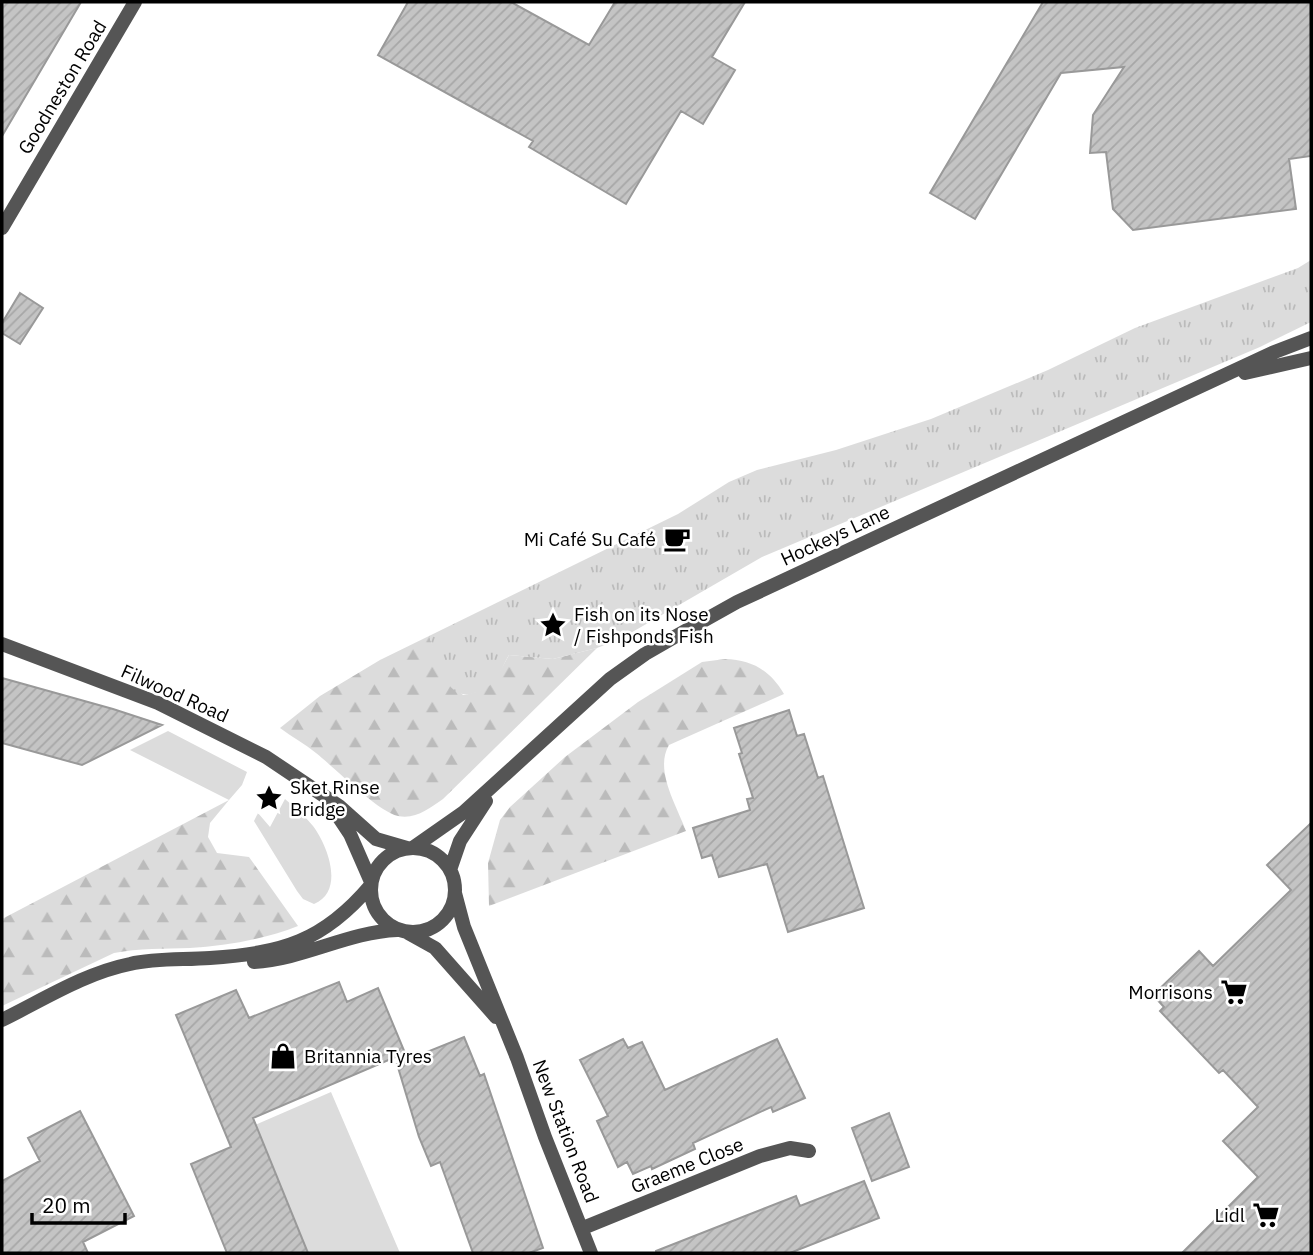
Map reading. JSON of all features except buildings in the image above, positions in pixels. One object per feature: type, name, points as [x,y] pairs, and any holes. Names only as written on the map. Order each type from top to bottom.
[{"type":"street","name":"Goodneston Road","points":[[2,228],[135,2]]},
{"type":"street","name":"Hockeys Lane","points":[[410,848],[464,812],[618,673],[645,654],[713,615],[871,539],[1311,338]]},
{"type":"street","name":"Hockeys Lane","points":[[1210,383],[1311,358]]},
{"type":"street","name":"Filwood Road","points":[[2,644],[158,703],[265,757],[323,794],[376,839],[410,848]]},
{"type":"street","name":"Hockeys Lane","points":[[450,870],[455,852],[467,829],[507,772]]},
{"type":"street","name":"Filwood Road","points":[[323,794],[350,834],[371,884]]},
{"type":"street","points":[[209,958],[253,962],[279,959],[371,932],[402,931],[427,929],[439,922],[452,906],[455,892],[450,870],[442,859],[432,852],[410,848],[394,852],[375,870],[371,884],[372,899],[377,912],[387,923],[402,931]]},
{"type":"street","points":[[2,1020],[113,968],[159,960],[264,952],[301,941],[347,912],[371,884]]},
{"type":"street","name":"New Station Road","points":[[455,892],[464,927],[592,1253]]},
{"type":"street","name":"New Station Road","points":[[402,931],[435,948],[502,1023]]},
{"type":"street","name":"Graeme Close","points":[[583,1228],[760,1156],[790,1148],[808,1151]]},
{"type":"green space","points":[[1311,260],[1311,322],[1260,347],[762,557],[622,638],[597,648],[553,659],[509,655],[493,683],[471,694],[454,690],[442,674],[429,636],[678,514],[729,482],[757,470],[836,450],[931,419],[1048,370],[1135,328],[1298,268]]},
{"type":"green space","points":[[429,636],[444,676],[463,695],[480,690],[492,682],[509,655],[553,659],[597,648],[443,799],[416,815],[404,817],[379,806],[316,753],[280,728],[320,696],[380,660]]},
{"type":"green space","points":[[725,659],[759,668],[773,679],[784,694],[669,745],[665,755],[665,777],[686,831],[489,906],[488,863],[500,820],[510,807],[565,757],[638,702],[702,662]]},
{"type":"green space","points":[[168,731],[247,772],[242,785],[229,800],[130,750]]},
{"type":"green space","points":[[285,799],[313,826],[328,856],[331,868],[329,889],[323,898],[314,904],[303,899],[297,891],[254,821],[258,813],[270,827]]},
{"type":"green space","points":[[229,800],[210,823],[208,837],[217,853],[249,857],[298,926],[231,944],[114,953],[2,1006],[2,919]]},
{"type":"green space","points":[[331,1092],[400,1253],[308,1253],[255,1125]]},
{"type":"place","name":"Mi Café Su Café","points":[[677,539]]},
{"type":"place","name":"Fish on its Nose / Fishponds Fish","points":[[553,625]]},
{"type":"place","name":"Sket Rinse Bridge","points":[[269,798]]},
{"type":"place","name":"Morrisons","points":[[1234,992]]},
{"type":"place","name":"Britannia Tyres","points":[[283,1056]]},
{"type":"place","name":"Lidl","points":[[1266,1215]]}]
